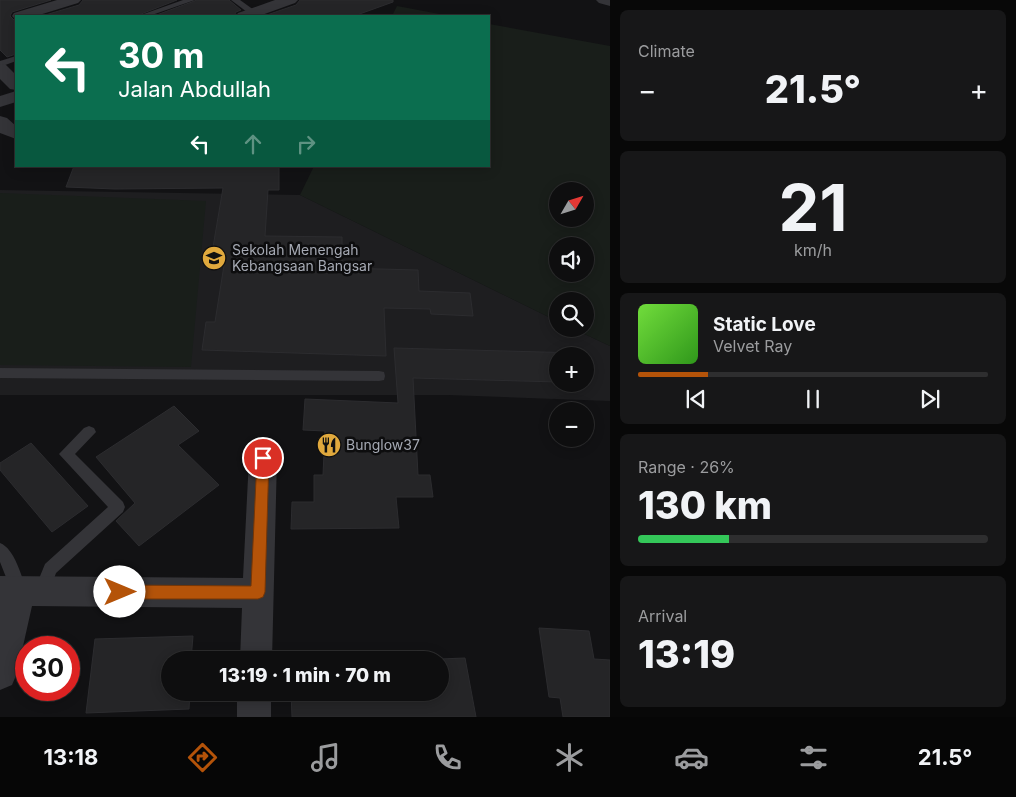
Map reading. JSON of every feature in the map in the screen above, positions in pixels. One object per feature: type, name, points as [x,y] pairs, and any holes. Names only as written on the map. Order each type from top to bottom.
[{"type":"street","points":[[25,15],[73,0]]},
{"type":"street","points":[[249,14],[290,0]]},
{"type":"street","points":[[604,0],[610,1]]},
{"type":"street","points":[[0,69],[15,84]]},
{"type":"street","points":[[0,102],[15,96]]},
{"type":"street","points":[[0,122],[6,129],[15,133]]},
{"type":"street","points":[[256,651],[263,458]]},
{"type":"street","points":[[0,673],[20,591],[258,592]]},
{"type":"street","points":[[254,701],[254,717]]},
{"type":"lane","points":[[145,15],[191,0]]},
{"type":"lane","points":[[235,0],[249,14]]},
{"type":"lane","points":[[0,64],[15,58]]},
{"type":"lane","points":[[0,373],[378,376]]},
{"type":"lane","points":[[0,550],[6,558],[20,591],[50,569],[118,508],[66,454],[90,432]]},
{"type":"shaded area","points":[[397,6],[445,15],[392,15]]},
{"type":"shaded area","points":[[490,24],[610,46],[610,346],[591,337],[594,337],[594,292],[549,292],[549,317],[300,195],[314,167],[490,167]]},
{"type":"shaded area","name":"Sekolah Menengah Kebangsaan Bangsar","points":[[0,190],[300,195],[549,317],[549,337],[591,337],[610,346],[610,401],[449,395],[0,395]]},
{"type":"shaded area","points":[[0,193],[206,201],[191,367],[0,365]]},
{"type":"building","points":[[0,0],[51,0],[12,12],[10,16],[15,21],[15,54],[7,57],[0,50]]},
{"type":"building","points":[[83,0],[177,0],[139,15],[45,15],[79,5]]},
{"type":"building","points":[[197,0],[229,0],[241,10],[234,15],[157,15]]},
{"type":"building","points":[[300,0],[393,0],[393,2],[357,15],[267,15],[296,5]]},
{"type":"building","points":[[74,167],[279,167],[279,190],[268,190],[265,236],[342,237],[342,268],[418,270],[419,291],[470,293],[473,316],[431,314],[430,309],[384,308],[386,356],[202,350],[206,322],[215,322],[225,259],[211,259],[223,188],[115,189],[66,187]]},
{"type":"building","points":[[394,348],[549,352],[549,382],[413,378],[418,475],[430,475],[433,497],[396,497],[399,528],[291,529],[292,502],[314,502],[314,475],[323,475],[325,431],[303,430],[305,399],[398,403]]},
{"type":"building","points":[[174,406],[199,431],[178,445],[219,485],[139,546],[116,521],[135,503],[96,457]]},
{"type":"building","points":[[31,443],[88,506],[52,532],[0,470],[0,463]]},
{"type":"building","points":[[539,628],[589,631],[594,659],[610,660],[610,717],[563,717],[560,698],[549,697]]},
{"type":"building","points":[[193,636],[192,651],[161,651],[161,701],[189,701],[189,709],[86,713],[95,639]]},
{"type":"building","points":[[465,658],[476,717],[292,717],[291,701],[449,701],[449,659]]},
{"type":"place","name":"Sekolah Menengah Kebangsaan Bangsar","points":[[214,258]]},
{"type":"place","name":"Bunglow37","points":[[329,445]]},
{"type":"route","points":[[120,592],[258,592],[263,458]]}]
